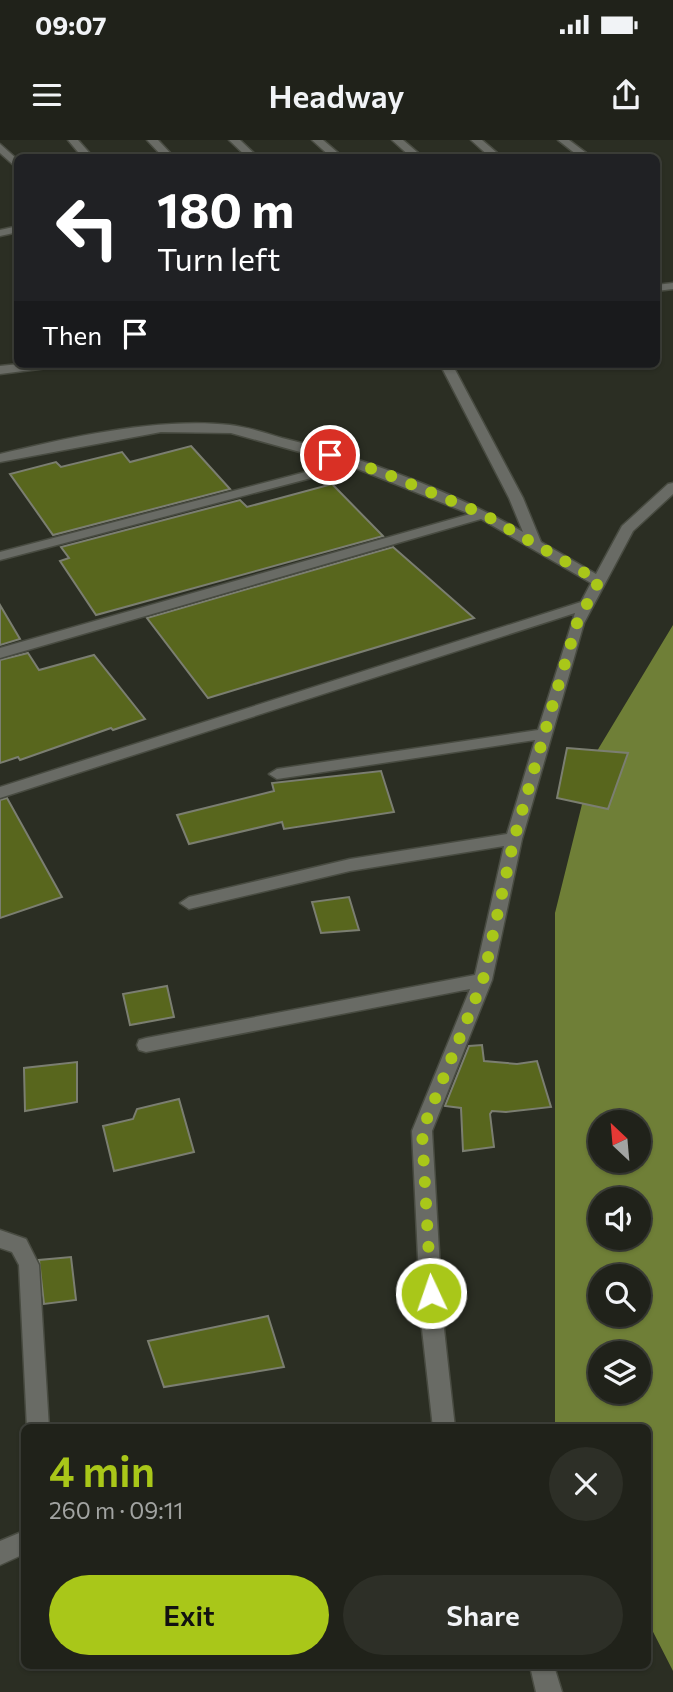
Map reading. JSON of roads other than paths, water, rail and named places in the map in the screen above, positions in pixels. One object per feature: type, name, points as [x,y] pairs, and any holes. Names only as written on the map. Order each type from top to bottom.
[{"type":"street","points":[[73,140],[85,154]]},
{"type":"street","points":[[152,140],[166,154]]},
{"type":"street","points":[[234,140],[250,154]]},
{"type":"street","points":[[317,140],[334,154]]},
{"type":"street","points":[[397,140],[414,154]]},
{"type":"street","points":[[476,140],[493,154]]},
{"type":"street","points":[[563,140],[582,154]]},
{"type":"street","points":[[0,147],[14,162]]},
{"type":"street","points":[[448,368],[516,498],[535,543]]},
{"type":"street","points":[[0,458],[161,428],[231,429],[305,447],[354,463],[483,514],[599,581]]},
{"type":"street","points":[[0,556],[354,463]]},
{"type":"street","points":[[443,1424],[432,1320],[422,1131],[483,980],[514,839],[577,623],[626,529],[673,487]]},
{"type":"street","points":[[0,653],[483,514]]},
{"type":"street","points":[[0,793],[586,605]]},
{"type":"street","points":[[277,774],[544,734]]},
{"type":"street","points":[[189,903],[256,883],[445,848],[514,839]]},
{"type":"street","points":[[146,1045],[483,980]]},
{"type":"street","points":[[0,1239],[19,1245],[29,1265],[38,1424]]},
{"type":"street","points":[[0,1553],[21,1544]]},
{"type":"street","points":[[543,1669],[549,1692]]}]
